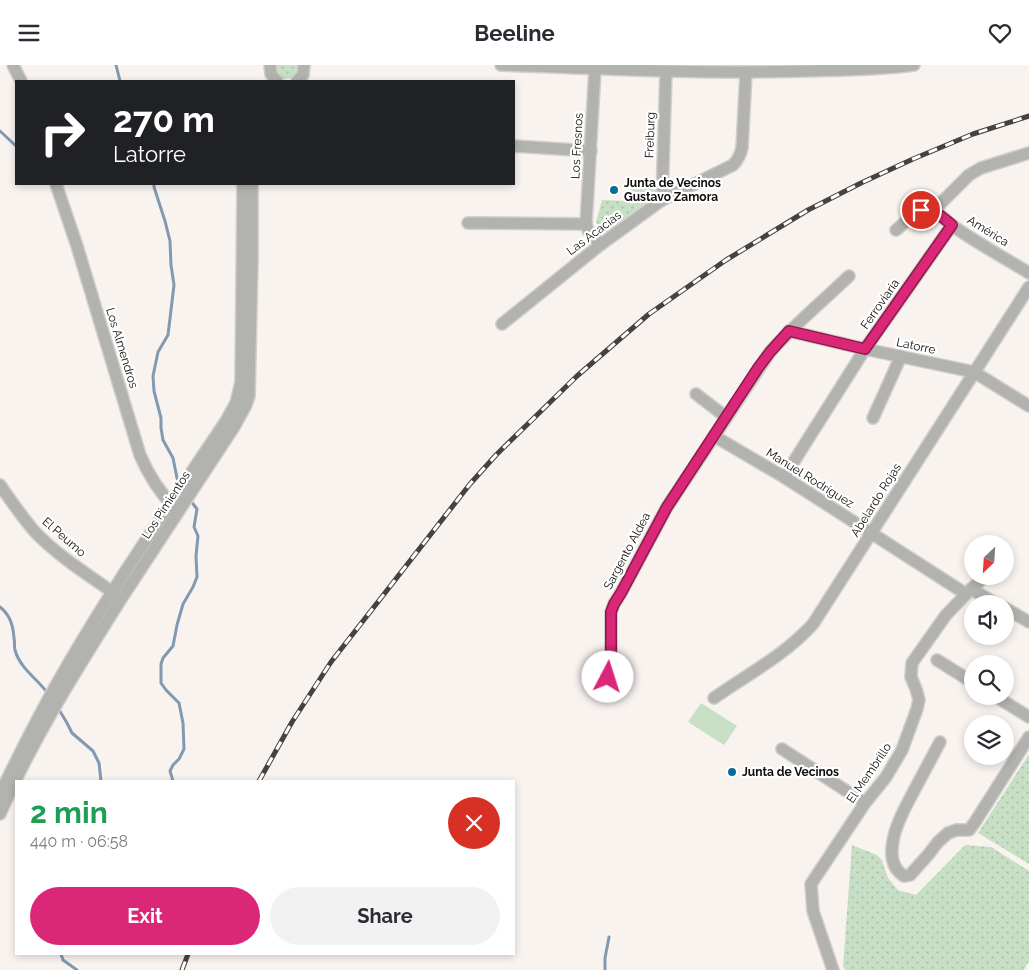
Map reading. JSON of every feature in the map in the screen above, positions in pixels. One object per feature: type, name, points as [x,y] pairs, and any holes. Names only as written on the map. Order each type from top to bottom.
[{"type":"street","points":[[13,65],[20,80]]},
{"type":"street","points":[[270,65],[274,80]]},
{"type":"street","points":[[298,80],[308,65]]},
{"type":"street","points":[[501,65],[746,73],[843,70],[914,65]]},
{"type":"street","name":"Los Fresnos","points":[[586,223],[595,69]]},
{"type":"street","name":"Freiburg","points":[[662,200],[666,71]]},
{"type":"street","name":"Las Acacias","points":[[502,324],[600,245],[662,200],[732,165],[740,157],[746,73]]},
{"type":"street","points":[[515,146],[591,151]]},
{"type":"street","points":[[896,230],[921,210],[933,211],[969,175],[981,168],[1029,153]]},
{"type":"street","name":"Los Almendros","points":[[56,185],[80,255],[140,455],[155,485],[175,507]]},
{"type":"street","name":"Los Pimientos","points":[[0,794],[54,689],[175,507],[236,403],[241,382],[243,185]]},
{"type":"street","name":"Los Pimientos","points":[[175,507],[241,416],[246,405],[248,396],[252,260],[252,185]]},
{"type":"street","name":"América","points":[[933,211],[1029,273]]},
{"type":"street","points":[[468,223],[586,223],[588,230],[600,245]]},
{"type":"street","name":"Ferroviaria","points":[[784,477],[865,349],[952,225]]},
{"type":"street","name":"Sargento Aldea","points":[[606,694],[611,660],[611,612],[667,507],[762,362],[789,331],[849,276]]},
{"type":"street","name":"Abelardo Rojas","points":[[714,698],[780,654],[801,637],[813,624],[1029,287]]},
{"type":"street","name":"Latorre","points":[[789,331],[974,372],[1029,406]]},
{"type":"street","points":[[872,418],[901,357]]},
{"type":"street","points":[[696,394],[726,417]]},
{"type":"street","name":"Manuel Rodríguez","points":[[714,436],[784,477],[871,534],[976,595]]},
{"type":"street","name":"El Peumo","points":[[0,485],[34,531],[48,545],[117,596]]},
{"type":"street","name":"El Membrillo","points":[[833,970],[813,911],[811,884],[865,803],[886,777],[902,750],[919,700],[911,677],[912,663],[946,615],[976,585]]},
{"type":"street","name":"Los Pimientos","points":[[16,780],[58,699],[117,596]]},
{"type":"street","points":[[1014,613],[1029,622]]},
{"type":"street","points":[[937,660],[964,677]]},
{"type":"street","points":[[1010,705],[1029,717]]},
{"type":"street","points":[[940,742],[902,813],[897,827],[892,849],[894,867],[904,876],[910,875],[938,841],[948,833],[957,830],[969,830],[1029,737]]},
{"type":"street","points":[[782,749],[865,803]]},
{"type":"street","name":"Los Pimientos","points":[[0,814],[15,783]]},
{"type":"green space","points":[[274,65],[298,65],[298,71],[293,78],[285,79],[277,76]]},
{"type":"green space","points":[[632,185],[659,186],[657,200],[606,235],[596,222],[602,200],[628,201]]},
{"type":"green space","points":[[701,703],[737,726],[724,745],[688,722]]},
{"type":"green space","points":[[1029,754],[1029,864],[978,833]]},
{"type":"green space","points":[[852,845],[877,855],[882,860],[888,878],[898,890],[916,895],[965,845],[991,847],[1029,871],[1029,961],[1024,970],[845,970],[843,966]]},
{"type":"waterway","points":[[116,65],[120,80]]},
{"type":"waterway","points":[[0,131],[15,145]]},
{"type":"waterway","points":[[154,185],[170,241],[174,285],[168,335],[158,352],[153,376],[154,391],[161,418],[163,440],[173,458],[180,484]]},
{"type":"waterway","points":[[173,780],[170,771],[184,749],[183,723],[179,703],[161,683],[161,664],[163,658],[173,646],[183,604],[197,577],[196,556],[198,536],[194,527],[197,509],[190,500]]},
{"type":"waterway","points":[[0,607],[9,617],[12,625],[17,657],[25,669],[49,695]]},
{"type":"waterway","points":[[58,708],[72,733],[93,751],[99,763],[101,780]]},
{"type":"waterway","points":[[605,970],[609,937]]},
{"type":"waterway","points":[[61,955],[63,960],[77,970]]},
{"type":"railway","points":[[260,780],[292,722],[331,662],[470,484],[496,455],[577,376],[649,314],[726,260],[808,210],[913,159],[973,134],[1029,116]]},
{"type":"railway","points":[[182,970],[188,955]]},
{"type":"place","name":"Junta de Vecinos Gustavo Zamora","points":[[614,190]]},
{"type":"place","name":"Junta de Vecinos","points":[[732,772]]},
{"type":"route","points":[[608,677],[611,660],[610,623],[614,604],[667,507],[758,368],[789,331],[865,349],[952,225],[933,211],[921,210]]}]
